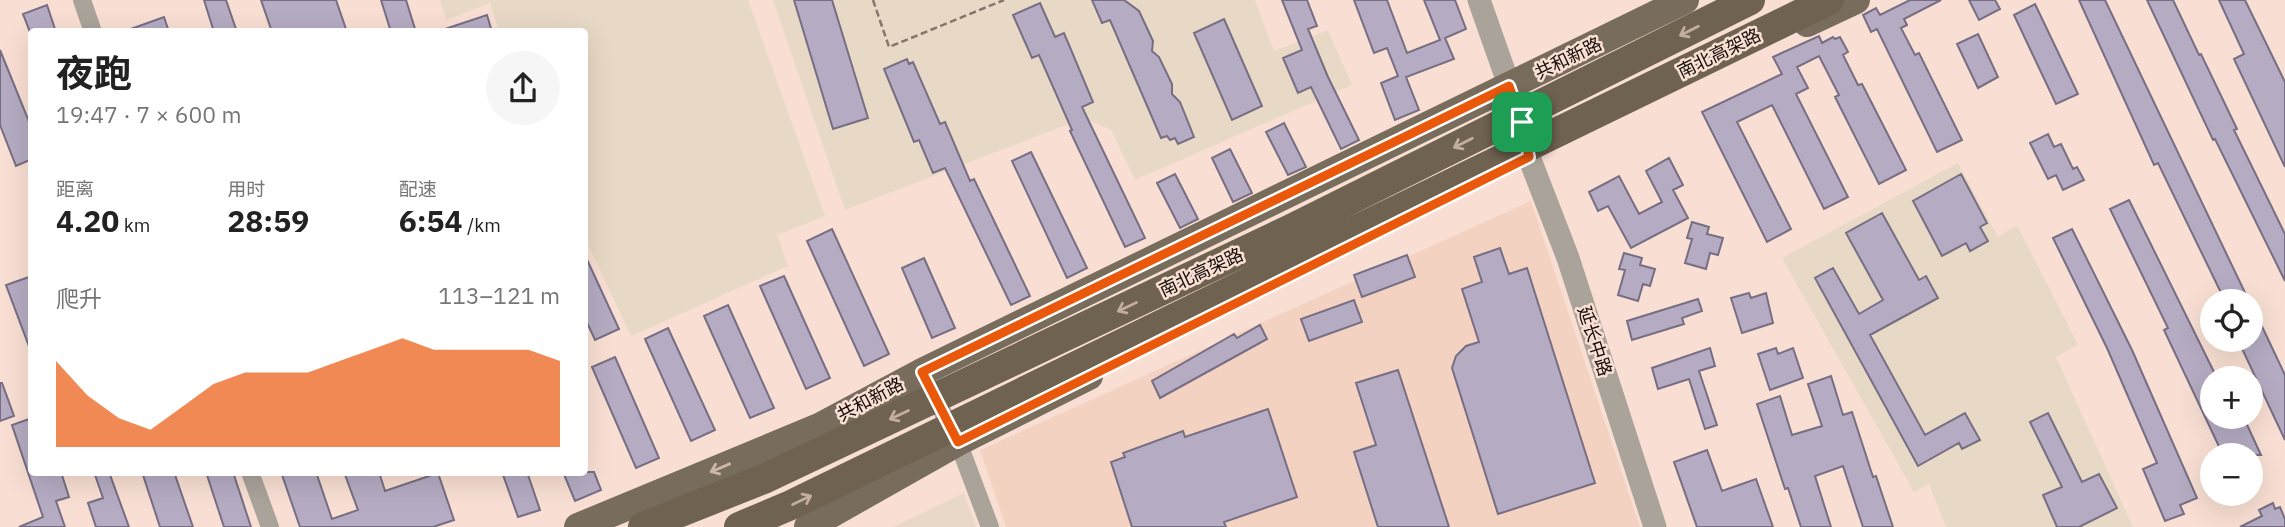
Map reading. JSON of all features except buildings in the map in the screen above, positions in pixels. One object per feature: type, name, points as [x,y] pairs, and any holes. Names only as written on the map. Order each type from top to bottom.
[{"type":"highway","name":"南北高架路","points":[[643,527],[766,478],[1279,235],[1750,0]]},
{"type":"highway","name":"南北高架路","points":[[739,527],[792,505],[1829,0]]},
{"type":"main road","name":"共和新路","points":[[578,527],[819,426],[922,372],[1685,0]]},
{"type":"main road","points":[[808,527],[958,442],[1529,157],[1856,0]]},
{"type":"street","points":[[82,0],[92,28]]},
{"type":"street","name":"延长中路","points":[[1479,0],[1522,122],[1529,157],[1568,258],[1655,527]]},
{"type":"street","points":[[922,372],[958,442],[990,527]]},
{"type":"street","points":[[251,476],[270,527]]},
{"type":"path","points":[[873,0],[890,47],[1004,0]]},
{"type":"shaded area","points":[[440,0],[748,0],[825,216],[777,235],[788,266],[631,336],[588,244],[588,28],[498,28],[490,3],[446,20]]},
{"type":"shaded area","points":[[773,0],[1255,0],[1274,51],[1328,30],[1352,85],[1135,180],[1111,130],[1084,118],[845,210]]},
{"type":"shaded area","points":[[1958,163],[1998,237],[2017,225],[2078,345],[2056,357],[2133,527],[1946,527],[1929,484],[1914,492],[1782,258]]},
{"type":"shaded area","points":[[1531,201],[1640,527],[1006,527],[980,450]]},
{"type":"shaded area","points":[[964,493],[976,527],[893,527]]},
{"type":"route","points":[[1509,86],[1522,122],[1529,157],[958,442],[922,372],[1509,86]]}]
